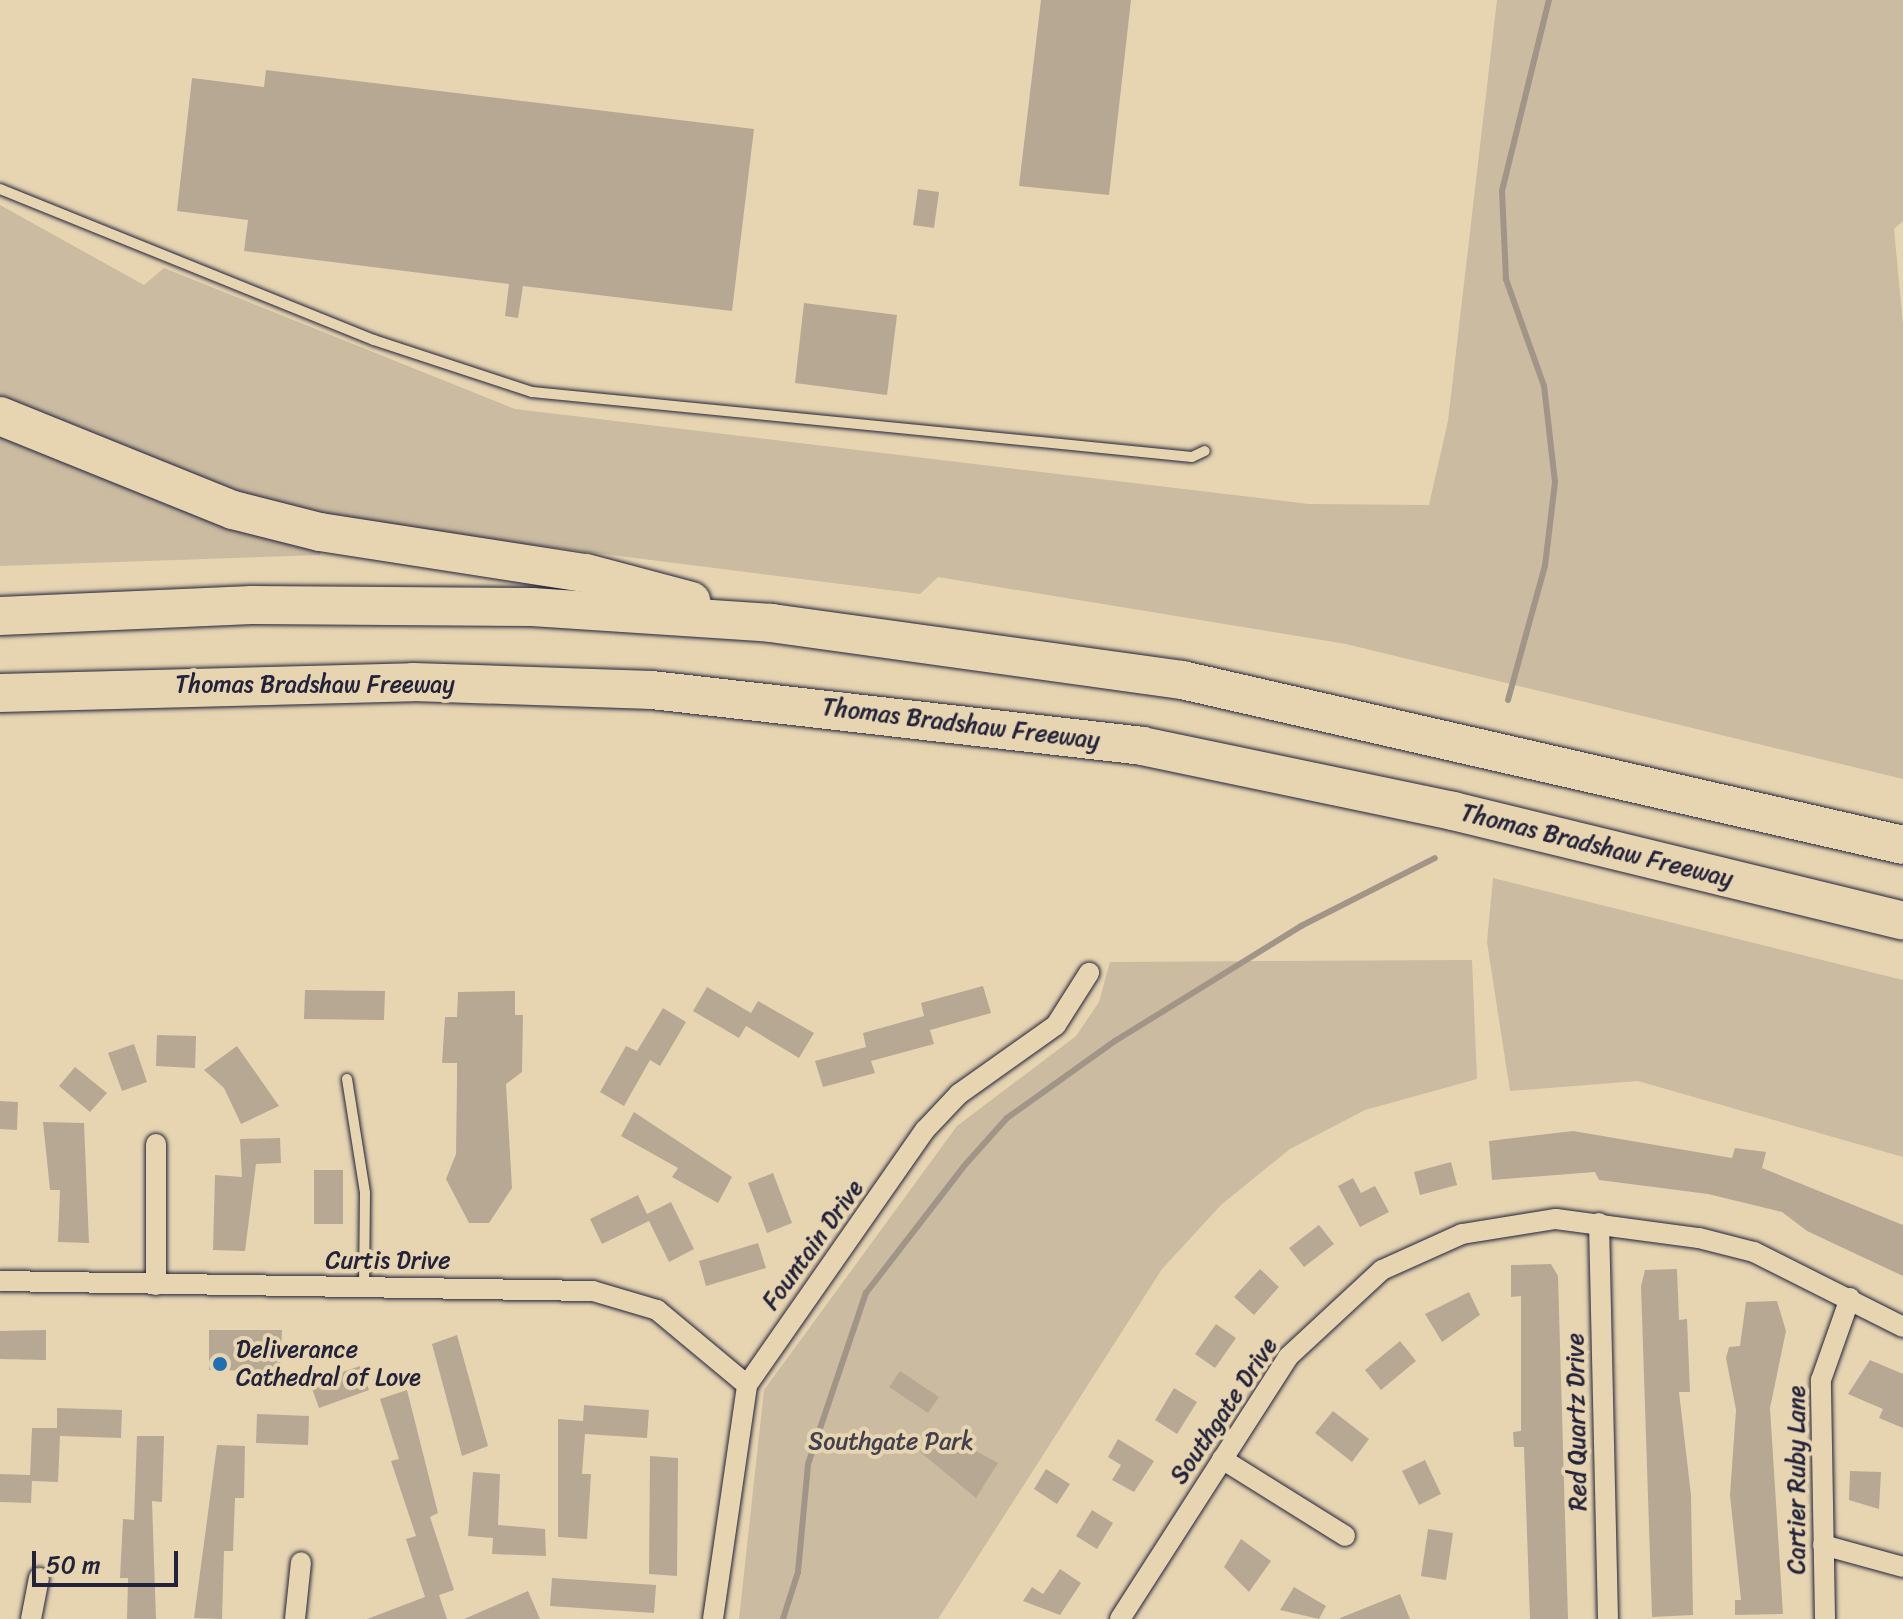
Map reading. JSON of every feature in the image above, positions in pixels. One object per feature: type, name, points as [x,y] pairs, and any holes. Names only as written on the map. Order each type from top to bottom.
[{"type":"highway","points":[[0,416],[233,510],[320,532],[586,573],[771,623]]},
{"type":"highway","points":[[0,616],[252,605],[485,607],[771,623],[1182,680],[1903,845]]},
{"type":"highway","name":"Thomas Bradshaw Freeway","points":[[0,693],[413,682],[652,690],[1111,742],[1453,811],[1903,921]]},
{"type":"street","name":"Fountain Drive","points":[[713,1619],[747,1385],[925,1130],[959,1094],[1056,1025],[1089,973]]},
{"type":"street","points":[[156,1144],[156,1285]]},
{"type":"street","name":"Southgate Drive","points":[[1120,1619],[1288,1357],[1382,1270],[1490,1227],[1599,1223],[1754,1252],[1903,1327]]},
{"type":"street","name":"Red Quartz Drive","points":[[1599,1223],[1608,1619]]},
{"type":"street","name":"Curtis Drive","points":[[0,1281],[364,1287],[621,1297],[657,1310],[747,1385]]},
{"type":"street","name":"Cartier Ruby Lane","points":[[1825,1619],[1821,1380],[1850,1298]]},
{"type":"street","points":[[1222,1459],[1345,1536]]},
{"type":"street","points":[[1823,1545],[1903,1567]]},
{"type":"street","points":[[295,1619],[301,1562]]},
{"type":"street","points":[[31,1619],[39,1578]]},
{"type":"lane","points":[[0,189],[374,340],[532,392],[1192,457],[1205,451]]},
{"type":"lane","points":[[347,1079],[365,1193],[364,1287]]},
{"type":"green space","points":[[1497,0],[1903,0],[1903,221],[1894,229],[1903,324],[1903,779],[1346,644],[938,577],[920,594],[325,519],[199,485],[0,403],[0,205],[144,285],[164,268],[515,409],[1309,504],[1429,505],[1448,421]]},
{"type":"green space","points":[[0,430],[322,546],[320,555],[0,566]]},
{"type":"green space","points":[[1493,878],[1903,980],[1903,1157],[1638,1081],[1510,1091],[1487,942]]},
{"type":"green space","name":"Southgate Park","points":[[1472,960],[1477,1079],[1365,1110],[1290,1149],[1221,1205],[1162,1269],[938,1619],[739,1619],[764,1390],[957,1126],[1076,1036],[1099,1002],[1110,962]]},
{"type":"building","points":[[1041,0],[1131,0],[1109,195],[1019,186]]},
{"type":"building","points":[[266,70],[754,129],[732,311],[523,286],[518,318],[505,316],[509,284],[244,251],[248,220],[177,211],[192,78],[264,87]]},
{"type":"building","points":[[918,189],[939,192],[934,228],[913,225]]},
{"type":"building","points":[[804,303],[897,315],[887,395],[795,383]]},
{"type":"building","points":[[983,986],[991,1013],[930,1030],[934,1044],[871,1061],[875,1073],[823,1087],[815,1061],[866,1047],[863,1033],[924,1016],[921,1003]]},
{"type":"building","points":[[707,987],[751,1013],[758,1001],[814,1033],[799,1058],[746,1026],[739,1038],[693,1011]]},
{"type":"building","points":[[305,990],[385,991],[384,1020],[304,1019]]},
{"type":"building","points":[[515,991],[515,1015],[523,1015],[522,1072],[506,1084],[512,1188],[489,1223],[469,1223],[446,1179],[456,1154],[457,1063],[442,1063],[445,1017],[457,1017],[458,992]]},
{"type":"building","points":[[663,1008],[686,1022],[660,1066],[650,1060],[624,1106],[600,1092],[626,1046],[637,1051]]},
{"type":"building","points":[[157,1035],[196,1036],[195,1068],[156,1066]]},
{"type":"building","points":[[134,1044],[147,1082],[122,1091],[108,1053]]},
{"type":"building","points":[[237,1046],[279,1106],[241,1124],[224,1088],[204,1070]]},
{"type":"building","points":[[75,1067],[107,1093],[90,1112],[59,1086]]},
{"type":"building","points":[[0,1101],[18,1102],[17,1130],[0,1129]]},
{"type":"building","points":[[634,1112],[732,1177],[718,1203],[672,1177],[678,1168],[621,1136]]},
{"type":"building","points":[[43,1122],[84,1123],[89,1243],[58,1242],[60,1190],[50,1190]]},
{"type":"building","points":[[1573,1131],[1732,1158],[1735,1148],[1766,1152],[1762,1168],[1903,1225],[1903,1276],[1807,1231],[1782,1212],[1708,1194],[1599,1180],[1595,1172],[1492,1180],[1489,1141]]},
{"type":"building","points":[[280,1138],[281,1163],[256,1164],[245,1251],[213,1250],[215,1175],[242,1177],[240,1139]]},
{"type":"building","points":[[1451,1162],[1457,1185],[1420,1195],[1414,1172]]},
{"type":"building","points":[[314,1170],[343,1170],[343,1224],[314,1224]]},
{"type":"building","points":[[773,1173],[792,1223],[767,1233],[748,1183]]},
{"type":"building","points":[[1353,1178],[1361,1193],[1375,1186],[1389,1212],[1360,1227],[1338,1186]]},
{"type":"building","points":[[638,1195],[647,1214],[671,1202],[694,1249],[669,1262],[649,1221],[602,1244],[590,1219]]},
{"type":"building","points":[[1319,1225],[1334,1244],[1304,1267],[1289,1248]]},
{"type":"building","points":[[758,1243],[766,1268],[706,1286],[699,1261]]},
{"type":"building","points":[[1551,1264],[1558,1276],[1568,1619],[1530,1619],[1524,1447],[1514,1447],[1513,1432],[1521,1431],[1521,1296],[1511,1297],[1511,1265]]},
{"type":"building","points":[[1260,1269],[1279,1287],[1254,1315],[1234,1297]]},
{"type":"building","points":[[1677,1269],[1679,1320],[1687,1319],[1690,1392],[1679,1392],[1691,1495],[1693,1615],[1652,1617],[1641,1286],[1645,1270]]},
{"type":"building","points":[[1469,1292],[1480,1315],[1442,1342],[1425,1314]]},
{"type":"building","points":[[1777,1301],[1786,1331],[1770,1408],[1783,1614],[1735,1615],[1735,1600],[1741,1600],[1730,1495],[1736,1410],[1726,1358],[1729,1347],[1740,1346],[1746,1302]]},
{"type":"building","points":[[1216,1324],[1236,1338],[1215,1368],[1195,1354]]},
{"type":"building","points":[[46,1330],[46,1360],[0,1359],[0,1331]]},
{"type":"building","points":[[209,1330],[282,1330],[280,1371],[209,1370]]},
{"type":"building","points":[[457,1335],[488,1446],[462,1456],[432,1344]]},
{"type":"building","points":[[1400,1341],[1416,1361],[1381,1390],[1365,1370]]},
{"type":"building","points":[[1870,1360],[1903,1374],[1903,1428],[1879,1418],[1883,1409],[1848,1394]]},
{"type":"building","points":[[360,1366],[369,1390],[319,1408],[310,1383]]},
{"type":"building","points":[[900,1371],[939,1397],[928,1413],[889,1387]]},
{"type":"building","points":[[1174,1388],[1197,1402],[1177,1434],[1155,1420]]},
{"type":"building","points":[[407,1390],[438,1513],[430,1517],[454,1590],[439,1595],[447,1619],[367,1619],[425,1597],[406,1539],[416,1536],[391,1461],[399,1459],[380,1399]]},
{"type":"building","points":[[584,1405],[649,1410],[647,1438],[585,1434],[582,1474],[591,1474],[587,1539],[558,1537],[558,1419],[583,1421]]},
{"type":"building","points":[[57,1408],[122,1410],[121,1438],[60,1436],[58,1482],[32,1481],[31,1503],[0,1502],[0,1474],[30,1475],[32,1428],[57,1428]]},
{"type":"building","points":[[1333,1411],[1369,1439],[1352,1462],[1315,1433]]},
{"type":"building","points":[[257,1414],[309,1416],[308,1445],[256,1443]]},
{"type":"building","points":[[935,1429],[998,1463],[976,1498],[920,1452]]},
{"type":"building","points":[[137,1436],[164,1436],[162,1502],[152,1501],[156,1619],[127,1619],[128,1578],[120,1578],[123,1519],[134,1520]]},
{"type":"building","points":[[1118,1439],[1154,1461],[1134,1492],[1112,1480],[1121,1465],[1108,1457]]},
{"type":"building","points":[[217,1445],[245,1446],[244,1498],[235,1498],[233,1551],[224,1551],[222,1619],[194,1618]]},
{"type":"building","points":[[650,1456],[678,1458],[677,1576],[649,1574]]},
{"type":"building","points":[[1425,1460],[1441,1494],[1419,1505],[1402,1471]]},
{"type":"building","points":[[1046,1469],[1070,1484],[1057,1504],[1034,1489]]},
{"type":"building","points":[[1850,1471],[1881,1472],[1879,1509],[1849,1500]]},
{"type":"building","points":[[473,1472],[500,1474],[498,1525],[545,1529],[546,1556],[492,1554],[493,1538],[468,1536]]},
{"type":"building","points":[[1092,1510],[1113,1523],[1097,1549],[1076,1536]]},
{"type":"building","points":[[1428,1529],[1453,1533],[1446,1580],[1421,1576]]},
{"type":"building","points":[[1241,1539],[1271,1561],[1249,1592],[1224,1567]]},
{"type":"building","points":[[1060,1569],[1081,1583],[1060,1615],[1023,1601],[1032,1587],[1043,1594]]},
{"type":"building","points":[[552,1578],[656,1585],[654,1613],[550,1606]]},
{"type":"building","points":[[1294,1587],[1326,1606],[1319,1619],[1280,1610]]},
{"type":"building","points":[[528,1591],[540,1619],[464,1619]]},
{"type":"building","points":[[1400,1594],[1410,1619],[1340,1618]]},
{"type":"waterway","points":[[1508,700],[1545,566],[1555,482],[1544,386],[1506,279],[1502,191],[1549,0]]},
{"type":"waterway","points":[[783,1619],[798,1572],[808,1464],[866,1293],[964,1166],[1007,1118],[1115,1041],[1301,926],[1435,858]]},
{"type":"place","name":"Deliverance Cathedral of Love","points":[[220,1364]]}]
